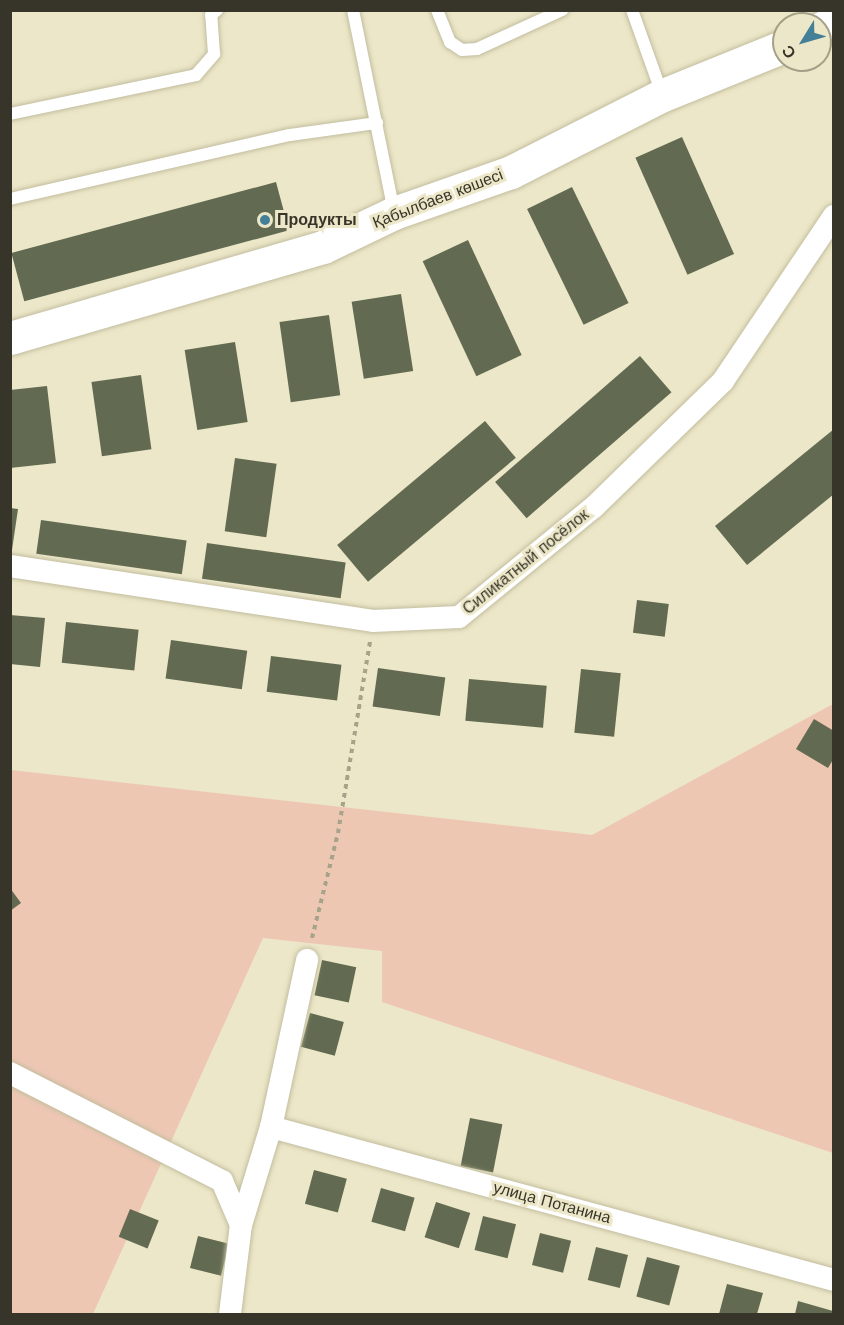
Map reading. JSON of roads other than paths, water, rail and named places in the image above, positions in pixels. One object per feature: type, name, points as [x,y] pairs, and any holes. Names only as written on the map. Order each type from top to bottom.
[{"type":"main road","name":"Қабылбаев көшесі","points":[[10,338],[323,247],[394,213],[511,172],[663,95],[772,51]]},
{"type":"street","name":"Силикатный посёлок","points":[[10,566],[373,621],[459,616],[594,507],[723,381],[834,216]]},
{"type":"street","points":[[230,1314],[242,1224],[271,1127],[307,960]]},
{"type":"street","points":[[10,1072],[222,1181],[242,1224]]},
{"type":"street","name":"улица Потанина","points":[[271,1127],[834,1280]]},
{"type":"lane","points":[[10,114],[196,75],[214,54],[211,15],[217,10]]},
{"type":"lane","points":[[353,10],[394,213]]},
{"type":"lane","points":[[437,10],[450,42],[462,50],[477,49],[562,10]]},
{"type":"lane","points":[[632,10],[663,95]]},
{"type":"lane","points":[[10,198],[290,135],[377,123]]},
{"type":"place","name":"Продукты","points":[[265,220]]}]
